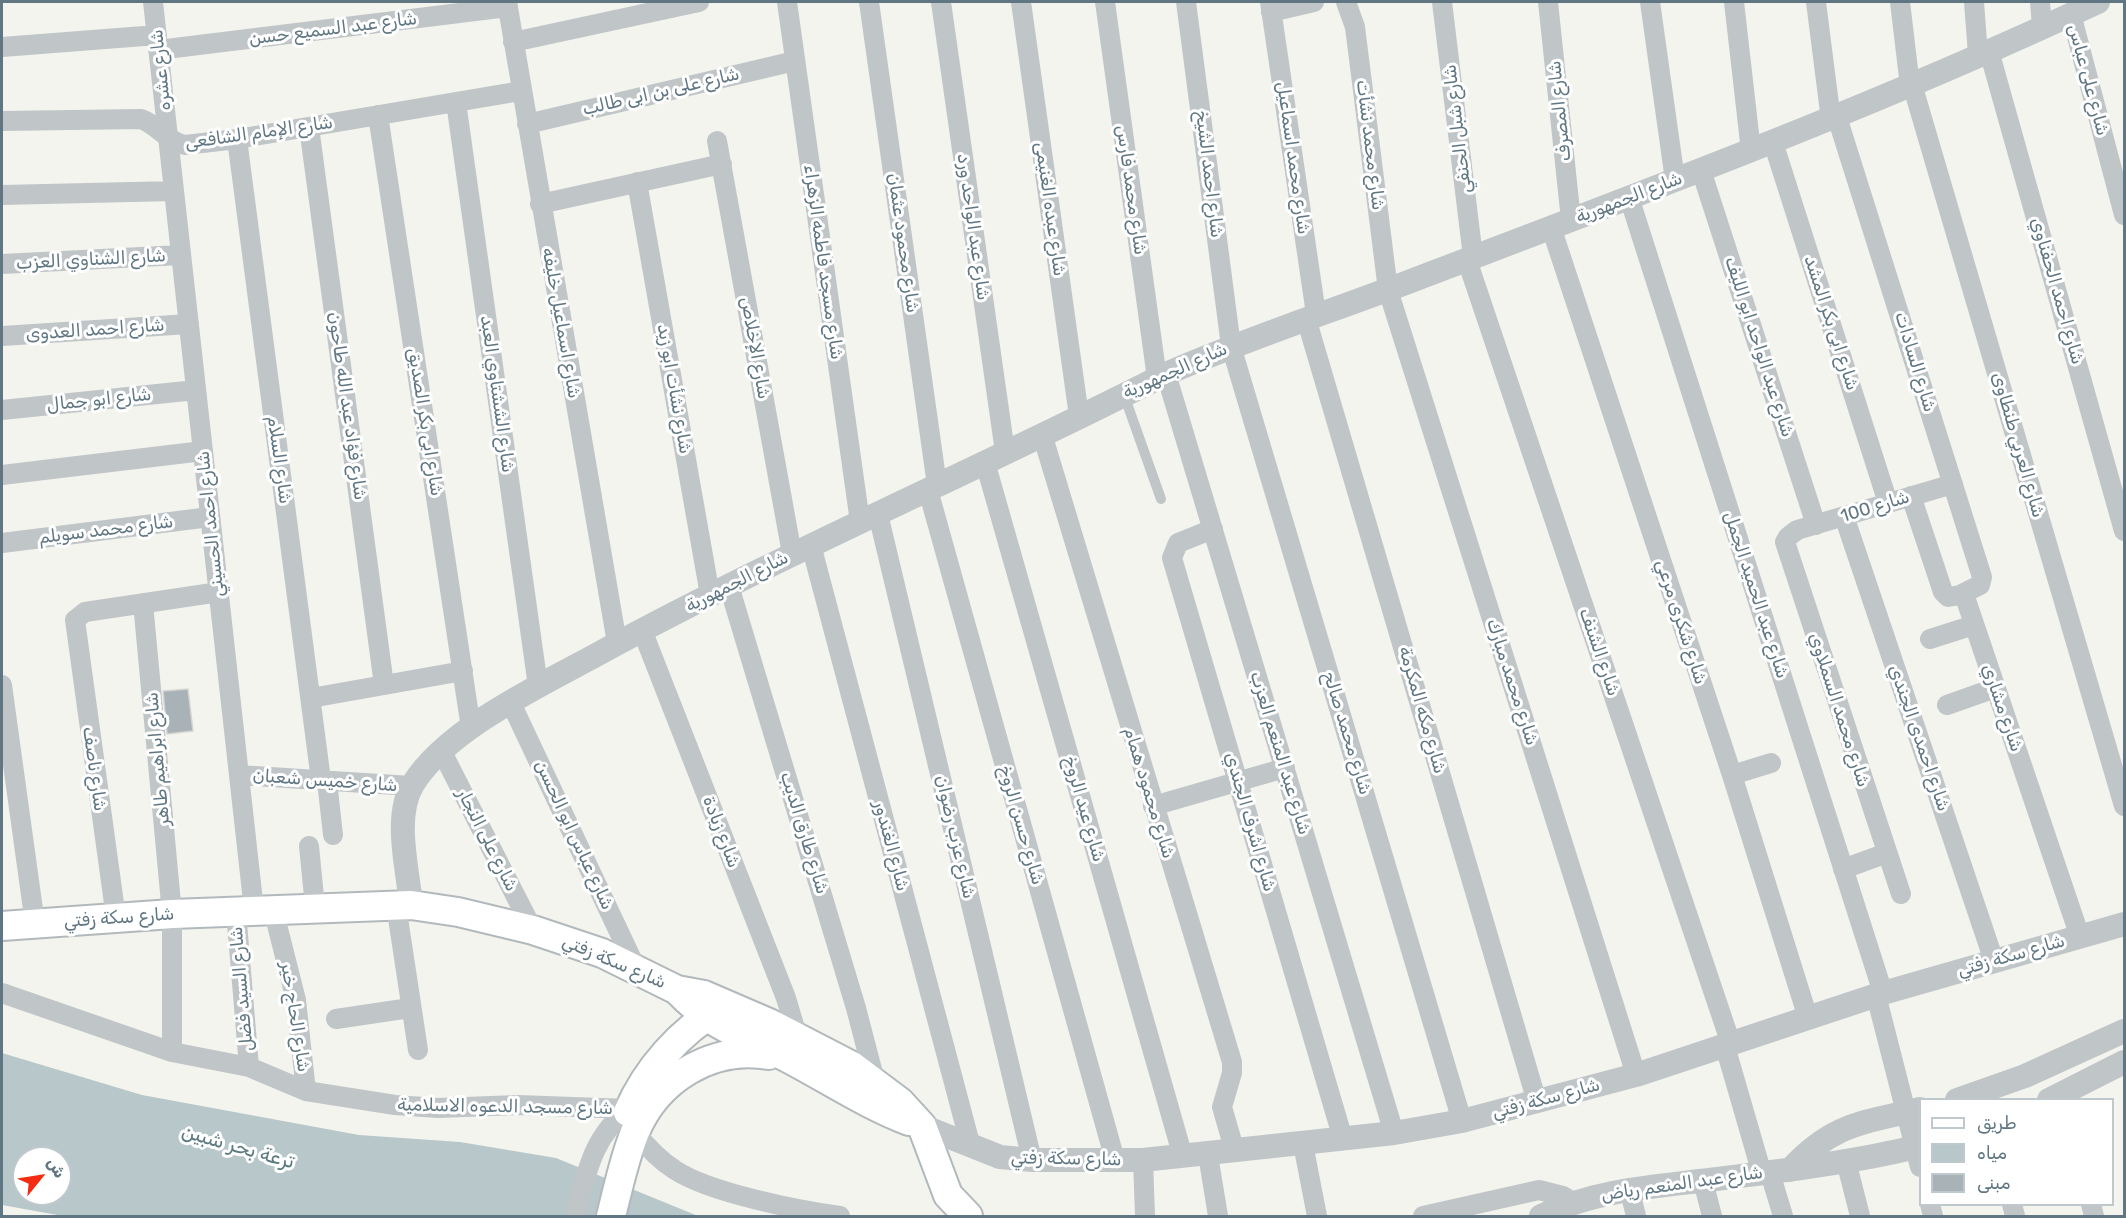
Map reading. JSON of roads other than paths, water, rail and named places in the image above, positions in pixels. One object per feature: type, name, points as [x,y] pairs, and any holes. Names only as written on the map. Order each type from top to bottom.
[{"type":"main road","name":"شارع سكة زفتي","points":[[2,926],[172,914],[404,905],[501,921],[577,944],[636,968],[677,990],[704,995],[715,1011],[875,1081],[922,1126]]},
{"type":"main road","points":[[611,1216],[645,1080],[666,1053],[715,1011]]},
{"type":"main road","points":[[629,1143],[656,1097],[687,1070],[705,1061],[793,1047],[879,1109],[922,1126],[948,1195],[968,1216]]},
{"type":"street","name":"شارع عشره","points":[[153,2],[168,139]]},
{"type":"street","points":[[513,42],[699,2]]},
{"type":"street","name":"شارع مسجد فاطمه الزهراء","points":[[787,2],[869,518]]},
{"type":"street","name":"شارع محمود عثمان","points":[[869,2],[932,488]]},
{"type":"street","name":"شارع عبد الواحد ورد","points":[[941,2],[995,457]]},
{"type":"street","name":"شارع عبده الغنيمى","points":[[1021,2],[1079,416]]},
{"type":"street","name":"شارع محمد فارس","points":[[1105,2],[1161,376]]},
{"type":"street","name":"شارع احمد الشيخ","points":[[1186,2],[1231,346]]},
{"type":"street","points":[[1271,7],[1314,2]]},
{"type":"street","name":"شارع محمد نشأت","points":[[1346,2],[1355,27],[1388,290]]},
{"type":"street","name":"شارع شبل الحنفي","points":[[1442,2],[1470,258]]},
{"type":"street","name":"شارع المصرف","points":[[1548,2],[1561,224]]},
{"type":"street","points":[[1650,2],[1675,180]]},
{"type":"street","name":"شارع ابى بكر المشد","points":[[1734,2],[1762,146],[1888,503]]},
{"type":"street","name":"شارع السادات","points":[[1815,2],[1834,119],[1983,579],[1978,587],[1960,595]]},
{"type":"street","name":"شارع العربي طنطاوى","points":[[1900,2],[1911,85],[2124,806]]},
{"type":"street","name":"شارع احمد الحفناوي","points":[[1974,2],[1983,53],[2124,531]]},
{"type":"street","points":[[2040,2],[2042,27]]},
{"type":"street","name":"شارع الجمهورية","points":[[404,905],[403,819],[411,786],[441,750],[471,728],[538,686],[617,643],[802,550],[1161,376],[1231,346],[1388,290],[1834,119],[2098,2]]},
{"type":"street","name":"شارع عبد السميع حسن","points":[[2,46],[157,43],[508,4]]},
{"type":"street","name":"شارع اسماعيل خليفه","points":[[508,4],[540,204],[617,643]]},
{"type":"street","name":"شارع محمد اسماعيل","points":[[1271,7],[1311,316]]},
{"type":"street","name":"شارع على عباس","points":[[2070,14],[2124,215]]},
{"type":"street","name":"شارع على بن ابى طالب","points":[[527,123],[795,61]]},
{"type":"street","name":"شارع الإمام الشافعى","points":[[2,121],[141,119],[152,123],[168,139],[185,145],[237,140],[521,90]]},
{"type":"street","name":"شارع الششتاوي العبد","points":[[456,102],[538,686]]},
{"type":"street","name":"شارع ابى بكر الصديق","points":[[378,115],[471,728]]},
{"type":"street","name":"شارع فؤاد عبد الله طاحون","points":[[309,127],[384,685]]},
{"type":"street","name":"شارع احمد الحسيني","points":[[168,139],[254,910]]},
{"type":"street","name":"شارع السلام","points":[[237,140],[311,698],[333,835]]},
{"type":"street","name":"شارع الإخلاص","points":[[717,141],[802,550]]},
{"type":"street","points":[[540,204],[722,165]]},
{"type":"street","name":"شارع عبد الواحد ابو الليف","points":[[1701,170],[1816,525]]},
{"type":"street","name":"شارع نشأت ابو زيد","points":[[637,182],[720,591]]},
{"type":"street","points":[[2,195],[174,191]]},
{"type":"street","name":"شارع عبد الحميد الجمل","points":[[1629,197],[1843,869],[1913,1111],[1919,1153]]},
{"type":"street","name":"شارع شكرى مرعي","points":[[1561,224],[1808,1018]]},
{"type":"street","name":"شارع الشناوي العزب","points":[[2,264],[181,255]]},
{"type":"street","name":"شارع الشنف","points":[[1470,258],[1728,1045],[1774,1172],[1783,1216]]},
{"type":"street","name":"شارع محمد مبارك","points":[[1388,290],[1636,1074]]},
{"type":"street","name":"شارع مكه المكرمة","points":[[1311,316],[1537,1102]]},
{"type":"street","name":"شارع احمد العدوى","points":[[2,336],[189,324]]},
{"type":"street","name":"شارع محمد صالح","points":[[1231,346],[1462,1121]]},
{"type":"street","name":"شارع عبد المنعم العزب","points":[[1161,376],[1213,529],[1394,1133]]},
{"type":"street","name":"شارع ابو جمال","points":[[2,410],[196,390]]},
{"type":"street","name":"شارع محمود همام","points":[[1042,434],[1232,1062],[1232,1073],[1222,1107],[1235,1152]]},
{"type":"street","points":[[2,475],[203,451]]},
{"type":"street","name":"شارع عيد الروخ","points":[[995,457],[1183,1157]]},
{"type":"street","name":"شارع 100","points":[[1797,530],[1953,484]]},
{"type":"street","name":"شارع حسن الروخ","points":[[932,488],[1115,1160]]},
{"type":"street","points":[[1911,496],[1943,592],[1948,597],[1960,595]]},
{"type":"street","name":"شارع محمد سويلم","points":[[2,543],[210,516]]},
{"type":"street","name":"شارع احمدى الجندي","points":[[1844,516],[1994,961]]},
{"type":"street","name":"شارع عزب رضوان","points":[[869,518],[1032,1160]]},
{"type":"street","name":"شارع اشرف الجندي","points":[[1213,529],[1178,543],[1172,558],[1343,1139]]},
{"type":"street","name":"شارع محمد السملاوي","points":[[1797,530],[1788,537],[1785,548],[1901,894]]},
{"type":"street","name":"شارع الغندور","points":[[802,550],[971,1147]]},
{"type":"street","name":"شارع طارق الديب","points":[[720,591],[856,1008],[875,1081]]},
{"type":"street","points":[[143,603],[219,592]]},
{"type":"street","name":"شارع مشاري","points":[[1960,595],[1965,598],[2080,937]]},
{"type":"street","name":"شارع ناصف","points":[[116,918],[75,620],[85,612],[143,603]]},
{"type":"street","name":"شارع ابراهيم طاهر","points":[[143,603],[172,914],[172,1052]]},
{"type":"street","points":[[1930,639],[1974,625]]},
{"type":"street","name":"شارع زيادة","points":[[642,630],[786,998],[793,1047]]},
{"type":"street","points":[[311,698],[463,671]]},
{"type":"street","points":[[2,685],[35,924]]},
{"type":"street","points":[[1947,705],[1995,688]]},
{"type":"street","name":"شارع عباس ابو الحسن","points":[[512,703],[636,968]]},
{"type":"street","name":"شارع على النجار","points":[[441,750],[533,930]]},
{"type":"street","points":[[1732,775],[1771,763]]},
{"type":"street","points":[[1153,806],[1285,768]]},
{"type":"street","name":"شارع خميس شعبان","points":[[239,775],[411,786]]},
{"type":"street","points":[[309,846],[315,907]]},
{"type":"street","points":[[1843,869],[1887,853]]},
{"type":"street","points":[[404,905],[410,1008],[418,1050]]},
{"type":"street","name":"شارع السيد فضل","points":[[249,1067],[254,910]]},
{"type":"street","name":"شارع الحاج خير","points":[[254,910],[296,1000],[306,1092]]},
{"type":"street","name":"شارع سكة زفتي","points":[[922,1126],[1000,1157],[1032,1160],[1143,1160],[1208,1155],[1394,1133],[1462,1121],[1636,1074],[1880,994],[2124,924]]},
{"type":"street","name":"شارع مسجد الدعوه الاسلامية","points":[[2,993],[172,1052],[249,1067],[306,1092],[395,1105],[438,1108],[518,1105],[629,1143]]},
{"type":"street","points":[[336,1019],[410,1008]]},
{"type":"street","points":[[1963,1098],[2025,1076],[2124,1031]]},
{"type":"street","points":[[2058,1097],[2124,1064]]},
{"type":"street","points":[[1774,1172],[1846,1127],[1913,1111]]},
{"type":"street","points":[[575,1216],[591,1156],[606,1129],[694,1180],[777,1204],[840,1216]]},
{"type":"street","points":[[1303,1144],[1317,1216]]},
{"type":"street","name":"شارع عبد المنعم رياض","points":[[1542,1216],[1573,1202],[1629,1188],[1703,1181],[1919,1153]]},
{"type":"street","points":[[1208,1155],[1218,1216]]},
{"type":"street","points":[[1143,1160],[1145,1216]]},
{"type":"street","points":[[1846,1161],[1860,1216]]},
{"type":"street","points":[[1703,1181],[1712,1216]]},
{"type":"street","points":[[1629,1188],[1636,1216]]},
{"type":"street","points":[[1430,1216],[1539,1190],[1557,1194],[1573,1202]]},
{"type":"lane","points":[[1124,394],[1161,499]]},
{"type":"water","name":"ترعة بحر شبين","points":[[2,1053],[142,1095],[359,1135],[460,1142],[556,1158],[698,1216],[63,1216],[2,1205]]}]
